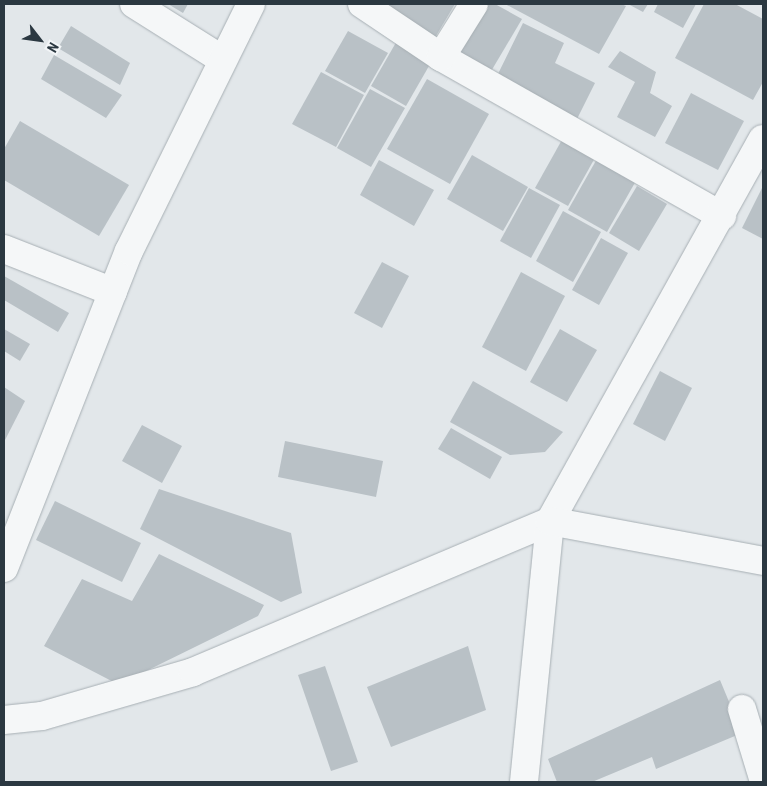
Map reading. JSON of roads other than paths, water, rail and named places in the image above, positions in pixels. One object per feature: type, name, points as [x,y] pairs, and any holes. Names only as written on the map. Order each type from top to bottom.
[{"type":"street","points":[[134,4],[223,60]]},
{"type":"street","points":[[4,568],[113,292],[251,4]]},
{"type":"street","points":[[362,4],[441,57],[722,216]]},
{"type":"street","points":[[441,57],[474,4]]},
{"type":"street","points":[[524,782],[550,521],[722,216],[763,139]]},
{"type":"street","points":[[4,249],[113,292]]},
{"type":"street","points":[[4,720],[42,716],[193,672],[550,521],[763,561]]},
{"type":"street","points":[[742,708],[763,778]]}]
